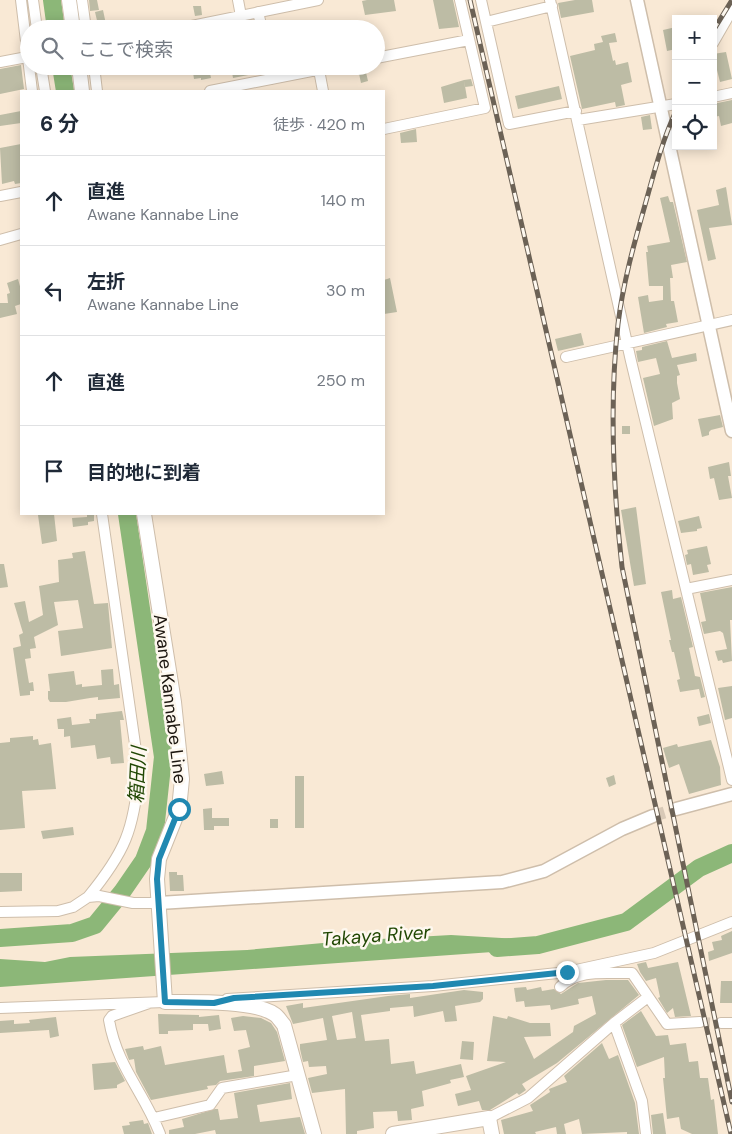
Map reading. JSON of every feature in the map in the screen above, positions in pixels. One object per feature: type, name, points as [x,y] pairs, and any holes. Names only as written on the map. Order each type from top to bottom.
[{"type":"main road","points":[[69,0],[72,20]]},
{"type":"main road","points":[[80,75],[82,90]]},
{"type":"main road","name":"Awane Kannabe Line","points":[[144,515],[174,702],[182,779],[179,809],[159,859],[157,879],[165,999]]},
{"type":"main road","points":[[165,999],[261,1009],[274,1014],[284,1025],[314,1134]]},
{"type":"main road","points":[[393,1134],[489,1118],[492,1134]]},
{"type":"street","points":[[21,0],[23,20]]},
{"type":"street","points":[[33,0],[36,20]]},
{"type":"street","points":[[82,0],[85,20]]},
{"type":"street","points":[[238,0],[241,16]]},
{"type":"street","points":[[221,20],[318,0]]},
{"type":"street","points":[[385,129],[485,108],[460,0]]},
{"type":"street","points":[[481,0],[509,124],[672,105]]},
{"type":"street","points":[[637,0],[732,431]]},
{"type":"street","points":[[486,22],[551,3],[628,343],[732,780]]},
{"type":"street","points":[[717,36],[732,10]]},
{"type":"street","points":[[258,12],[260,20]]},
{"type":"street","points":[[385,56],[469,40]]},
{"type":"street","points":[[0,62],[20,58]]},
{"type":"street","points":[[30,75],[32,90]]},
{"type":"street","points":[[42,75],[44,90]]},
{"type":"street","points":[[95,75],[97,90]]},
{"type":"street","points":[[271,75],[272,79]]},
{"type":"street","points":[[215,90],[293,75]]},
{"type":"street","points":[[320,75],[323,90]]},
{"type":"street","points":[[717,96],[732,93]]},
{"type":"street","points":[[0,196],[20,192]]},
{"type":"street","points":[[0,240],[20,234]]},
{"type":"street","points":[[566,357],[732,320]]},
{"type":"street","points":[[0,912],[58,911],[73,907],[88,897],[112,868],[127,840],[136,803],[139,772],[102,515]]},
{"type":"street","points":[[686,590],[732,580]]},
{"type":"street","points":[[676,809],[732,794]]},
{"type":"street","points":[[88,897],[99,896],[159,907],[502,882],[544,871],[622,829],[653,816]]},
{"type":"street","points":[[214,1003],[234,998],[433,986],[567,972],[654,953],[732,922]]},
{"type":"street","points":[[560,987],[569,978],[581,974],[632,973],[667,1024],[700,1022]]},
{"type":"street","points":[[489,1118],[528,1098],[614,1023],[648,997]]},
{"type":"street","points":[[160,1134],[154,1118],[129,1078],[113,1041],[109,1020],[112,1016],[165,999]]},
{"type":"street","points":[[0,1008],[148,1003]]},
{"type":"street","points":[[614,1023],[642,1101],[646,1134]]},
{"type":"street","points":[[720,1023],[732,1023]]},
{"type":"street","points":[[154,1118],[210,1106],[222,1088],[298,1075]]},
{"type":"shaded area","points":[[451,935],[519,939],[521,950],[0,987],[0,959],[45,962],[70,957],[247,950],[345,941]]},
{"type":"building","points":[[89,0],[97,0],[99,10],[90,11]]},
{"type":"building","points":[[394,0],[396,11],[365,15],[362,1]]},
{"type":"building","points":[[433,0],[453,0],[459,27],[439,29]]},
{"type":"building","points":[[592,0],[594,12],[561,18],[558,3]]},
{"type":"building","points":[[193,6],[201,6],[202,15],[195,16]]},
{"type":"building","points":[[103,10],[105,20],[97,20],[95,12]]},
{"type":"building","points":[[672,28],[672,50],[667,51],[663,30]]},
{"type":"building","points":[[615,33],[617,42],[609,43],[613,61],[615,60],[616,65],[628,62],[632,82],[621,85],[625,105],[616,107],[615,102],[582,109],[570,56],[595,50],[594,44],[603,42],[601,36]]},
{"type":"building","points":[[726,52],[732,79],[720,82],[717,70],[717,53]]},
{"type":"building","points":[[20,65],[20,75],[22,75],[24,89],[0,94],[0,69]]},
{"type":"building","points":[[193,75],[210,75],[211,78],[201,80],[201,78],[194,79]]},
{"type":"building","points":[[232,75],[248,75],[233,78]]},
{"type":"building","points":[[359,75],[367,75],[368,81],[361,83]]},
{"type":"building","points":[[471,79],[473,86],[465,87],[464,80]]},
{"type":"building","points":[[464,80],[467,98],[444,103],[441,87]]},
{"type":"building","points":[[559,86],[562,99],[518,109],[515,96]]},
{"type":"building","points":[[732,100],[732,123],[721,126],[719,116],[717,116],[717,103]]},
{"type":"building","points":[[20,111],[20,123],[0,126],[0,115]]},
{"type":"building","points":[[650,115],[652,129],[643,130],[641,117]]},
{"type":"building","points":[[416,129],[417,142],[401,143],[400,133]]},
{"type":"building","points":[[20,144],[20,183],[15,184],[14,181],[2,184],[0,148]]},
{"type":"building","points":[[726,187],[732,225],[709,228],[716,259],[708,261],[697,210],[719,205],[716,190]]},
{"type":"building","points":[[668,196],[670,202],[673,202],[687,262],[671,265],[673,278],[670,278],[671,301],[674,301],[678,322],[666,324],[667,327],[644,333],[638,297],[648,295],[649,302],[663,300],[663,286],[649,286],[646,252],[648,252],[647,246],[670,242],[660,198]]},
{"type":"building","points":[[390,278],[397,312],[385,314],[385,280]]},
{"type":"building","points":[[18,279],[20,304],[15,306],[17,314],[0,318],[0,303],[8,303],[7,294],[10,293],[7,283]]},
{"type":"building","points":[[581,333],[584,345],[558,351],[555,339]]},
{"type":"building","points":[[667,341],[672,358],[696,353],[697,361],[677,365],[680,375],[677,376],[677,383],[680,399],[672,403],[673,419],[654,426],[643,378],[660,374],[656,358],[638,362],[636,351],[642,350],[642,347]]},
{"type":"building","points":[[720,415],[723,427],[711,430],[709,435],[702,437],[698,419]]},
{"type":"building","points":[[622,426],[630,426],[630,434],[622,434]]},
{"type":"building","points":[[729,462],[731,476],[728,476],[732,498],[719,500],[714,478],[710,479],[708,467]]},
{"type":"building","points":[[636,507],[646,584],[634,586],[621,510]]},
{"type":"building","points":[[38,515],[54,515],[57,541],[42,544]]},
{"type":"building","points":[[87,515],[94,515],[94,521],[88,522],[88,525],[73,527],[72,518],[87,517]]},
{"type":"building","points":[[699,516],[702,528],[697,529],[697,531],[681,533],[678,521]]},
{"type":"building","points":[[707,546],[711,564],[707,565],[709,572],[693,575],[691,564],[687,565],[685,555],[688,554],[687,550]]},
{"type":"building","points":[[85,551],[94,604],[108,603],[112,648],[61,656],[58,631],[83,628],[78,600],[54,602],[58,625],[34,637],[36,648],[30,649],[31,658],[25,659],[29,683],[33,682],[34,691],[30,691],[30,695],[20,696],[13,648],[21,646],[19,635],[23,633],[14,603],[25,601],[29,622],[43,615],[39,586],[59,582],[58,560],[73,558],[72,553]]},
{"type":"building","points":[[0,564],[4,564],[8,587],[0,588]]},
{"type":"building","points":[[732,587],[732,620],[730,620],[732,661],[723,663],[722,660],[718,661],[715,651],[727,649],[723,633],[720,631],[704,634],[701,622],[706,621],[700,593]]},
{"type":"building","points":[[672,590],[673,599],[681,597],[693,647],[689,648],[695,676],[700,677],[705,697],[701,698],[699,689],[680,692],[677,680],[680,679],[674,652],[672,652],[669,640],[671,640],[661,592]]},
{"type":"building","points":[[113,669],[114,685],[119,684],[120,698],[98,700],[98,697],[66,702],[50,702],[48,699],[48,691],[50,691],[48,674],[74,671],[76,685],[82,684],[82,687],[102,685],[101,670]]},
{"type":"building","points":[[732,686],[732,718],[725,720],[718,688]]},
{"type":"building","points":[[122,711],[124,720],[120,720],[124,763],[111,764],[110,757],[97,759],[95,745],[71,748],[70,736],[64,737],[64,729],[58,729],[57,719],[71,717],[72,725],[90,723],[89,719],[96,719],[96,714]]},
{"type":"building","points":[[709,714],[711,723],[699,726],[697,717]]},
{"type":"building","points":[[33,736],[33,740],[38,739],[39,745],[51,743],[56,789],[22,791],[25,828],[0,830],[0,743],[10,742],[10,738]]},
{"type":"building","points":[[711,740],[720,767],[721,785],[689,794],[679,764],[669,768],[663,748],[677,744],[678,747]]},
{"type":"building","points":[[222,771],[224,784],[206,786],[204,774]]},
{"type":"building","points":[[614,775],[616,784],[609,787],[606,778]]},
{"type":"building","points":[[295,776],[304,776],[304,828],[295,828]]},
{"type":"building","points":[[212,808],[212,818],[229,818],[229,826],[214,826],[214,830],[204,830],[203,809]]},
{"type":"building","points":[[270,819],[278,819],[278,828],[270,828]]},
{"type":"building","points":[[73,827],[74,835],[43,839],[41,831]]},
{"type":"building","points":[[169,872],[177,872],[177,875],[183,875],[184,891],[170,891]]},
{"type":"building","points":[[0,873],[22,873],[22,891],[0,892]]},
{"type":"building","points":[[732,931],[732,953],[709,961],[708,952],[714,950],[712,942],[722,940],[721,936]]},
{"type":"building","points":[[646,962],[648,968],[678,962],[691,1016],[675,1017],[673,1008],[667,1013],[658,998],[660,997],[656,978],[646,981],[640,972],[637,964]]},
{"type":"building","points":[[628,980],[639,995],[557,1063],[522,1084],[526,1090],[519,1095],[517,1093],[490,1110],[482,1110],[479,1101],[458,1106],[455,1094],[471,1090],[466,1076],[506,1062],[487,1061],[493,1016],[507,1019],[508,1016],[530,1023],[550,1023],[551,1036],[524,1037],[534,1059],[573,1032],[574,1026],[596,1014],[592,996],[578,999],[579,1004],[551,1010],[550,1005],[525,1007],[524,1001],[516,1002],[514,988],[526,987],[527,990],[541,987],[542,991],[554,989],[561,994],[578,983]]},
{"type":"building","points":[[721,981],[732,981],[732,1003],[720,1003]]},
{"type":"building","points":[[464,990],[483,992],[483,999],[480,1002],[455,1006],[457,1021],[445,1022],[443,1011],[414,1017],[413,1006],[390,1008],[390,1011],[361,1015],[365,1041],[389,1039],[391,1064],[414,1061],[416,1074],[461,1064],[464,1077],[450,1080],[451,1083],[422,1091],[424,1106],[411,1109],[412,1120],[398,1121],[397,1111],[373,1112],[374,1128],[357,1131],[357,1134],[346,1134],[345,1089],[312,1093],[308,1078],[327,1074],[326,1066],[309,1067],[308,1061],[303,1062],[300,1049],[300,1044],[327,1040],[323,1018],[293,1024],[286,1006],[303,1003],[303,1008],[410,994],[410,998]],"holes":[[[352,1012],[356,1038],[337,1040],[332,1016]]]},
{"type":"building","points":[[641,1011],[656,1036],[668,1035],[670,1045],[686,1043],[689,1062],[698,1061],[700,1078],[708,1078],[711,1100],[714,1099],[718,1134],[692,1134],[681,1129],[679,1117],[667,1119],[663,1078],[665,1078],[664,1057],[637,1067],[622,1025]]},
{"type":"building","points":[[158,1014],[199,1015],[199,1017],[219,1015],[221,1029],[209,1031],[208,1024],[193,1024],[193,1030],[168,1031],[168,1034],[159,1034]]},
{"type":"building","points":[[243,1016],[261,1018],[271,1023],[277,1032],[285,1061],[254,1066],[254,1076],[220,1081],[216,1085],[207,1086],[208,1089],[151,1100],[136,1072],[134,1059],[129,1060],[125,1049],[143,1046],[144,1050],[161,1046],[165,1065],[224,1055],[227,1073],[242,1071],[238,1050],[250,1047],[246,1030],[234,1031],[231,1018]]},
{"type":"building","points":[[56,1017],[59,1036],[50,1038],[49,1030],[0,1033],[0,1021],[14,1020],[14,1024],[30,1023],[29,1020]]},
{"type":"building","points":[[462,1041],[474,1042],[473,1060],[460,1059]]},
{"type":"building","points":[[602,1043],[609,1059],[618,1055],[635,1103],[639,1134],[627,1134],[627,1132],[582,1134],[579,1119],[564,1124],[566,1134],[557,1134],[556,1127],[535,1132],[536,1134],[504,1134],[501,1120],[533,1111],[530,1105],[550,1092],[549,1089],[567,1082],[564,1076]]},
{"type":"building","points":[[115,1062],[125,1081],[117,1085],[117,1088],[94,1090],[92,1064]]},
{"type":"building","points":[[290,1083],[292,1099],[257,1105],[260,1122],[300,1117],[305,1134],[216,1134],[215,1130],[195,1134],[169,1134],[169,1130],[184,1127],[182,1119],[215,1109],[218,1109],[220,1120],[238,1118],[234,1093]]},
{"type":"building","points":[[663,1113],[666,1134],[653,1134],[651,1115]]},
{"type":"building","points":[[143,1120],[144,1124],[148,1123],[152,1134],[124,1134],[122,1126],[130,1125],[129,1122]]},
{"type":"waterway","name":"箱田川","points":[[52,0],[55,20]]},
{"type":"waterway","name":"箱田川","points":[[62,75],[65,90]]},
{"type":"waterway","name":"箱田川","points":[[0,938],[72,933],[95,925],[122,892],[144,860],[155,831],[163,757],[127,515]]},
{"type":"waterway","name":"Takaya River","points":[[497,948],[538,945],[626,922],[699,868],[732,853]]},
{"type":"tunnel","points":[[653,816],[676,809]]},
{"type":"tunnel","points":[[700,1022],[721,1023]]},
{"type":"railway","points":[[470,0],[731,1134]]},
{"type":"railway","points":[[717,24],[732,0]]},
{"type":"railway","points":[[672,120],[662,145],[637,234],[620,309],[615,354],[614,476],[622,567],[732,1102]]},
{"type":"route","points":[[179,809],[166,846],[159,859],[157,879],[165,1002],[214,1003],[234,998],[433,986],[567,972]]}]
